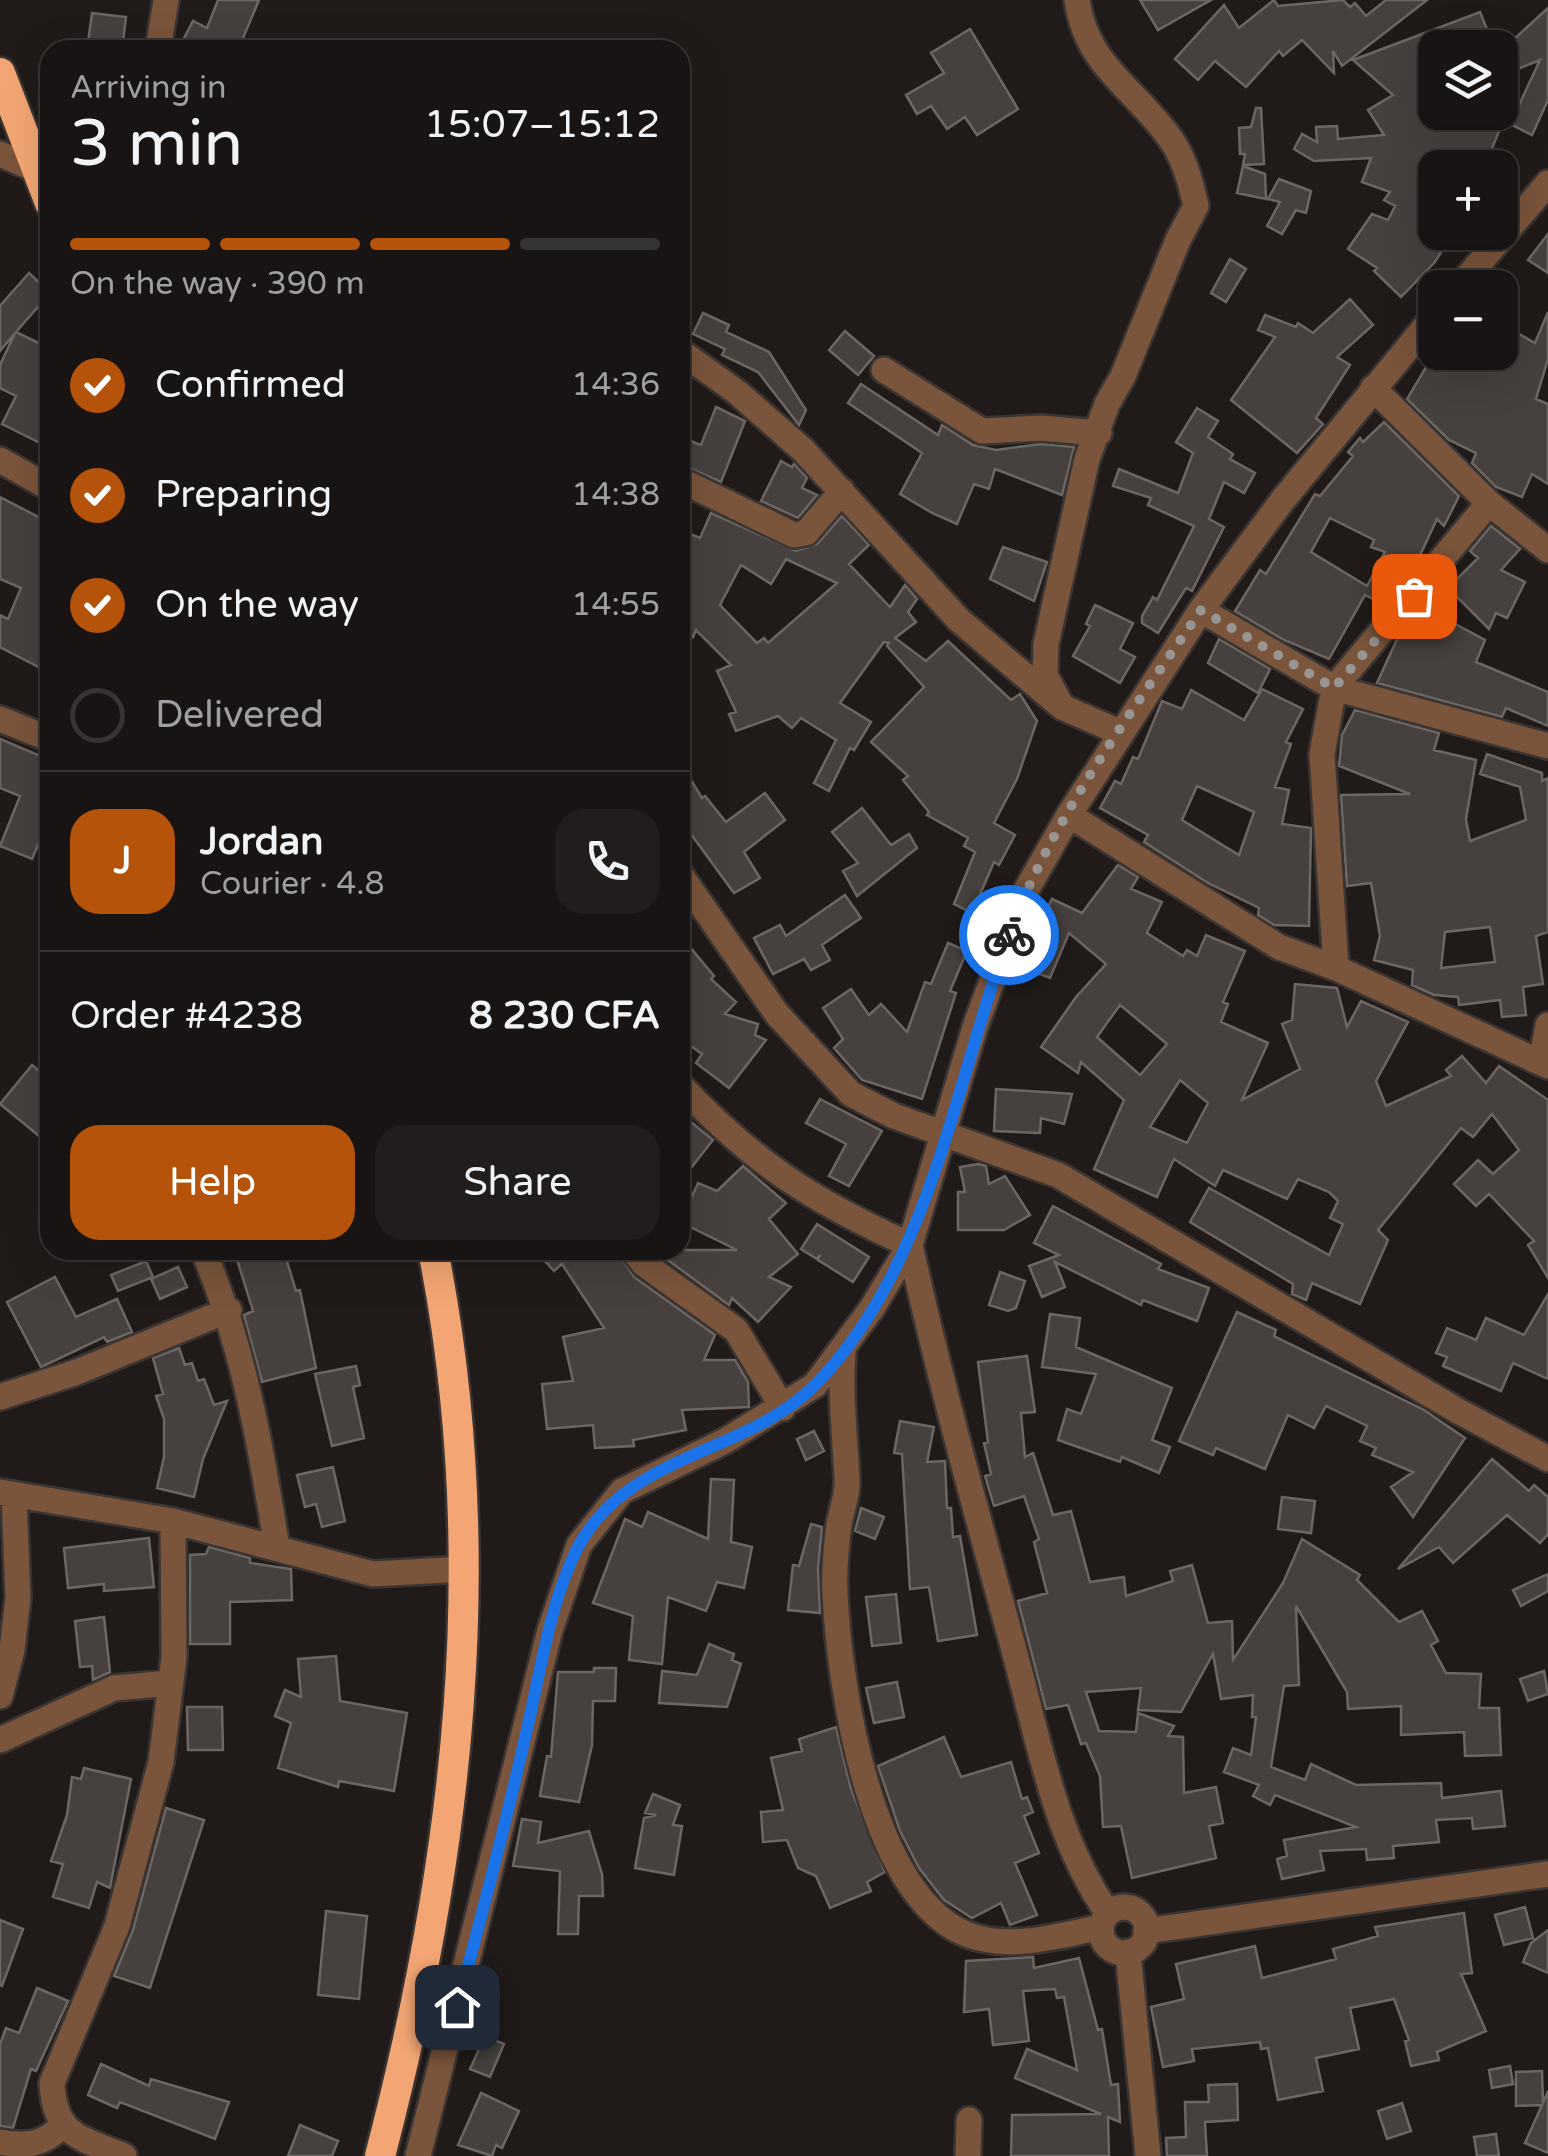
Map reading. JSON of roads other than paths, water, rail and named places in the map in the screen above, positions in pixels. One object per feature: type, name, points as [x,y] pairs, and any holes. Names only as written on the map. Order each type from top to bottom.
[{"type":"highway","points":[[0,73],[40,178]]},
{"type":"highway","points":[[380,2156],[413,2028],[453,1798],[462,1682],[460,1451],[434,1260]]},
{"type":"street","points":[[160,40],[166,0]]},
{"type":"street","points":[[1062,707],[1045,675],[1046,644],[1087,459],[1106,404],[1123,376],[1178,240],[1196,206],[1186,164],[1169,136],[1091,51],[1077,0]]},
{"type":"street","points":[[0,154],[37,170]]},
{"type":"street","points":[[1473,270],[1548,183]]},
{"type":"street","points":[[418,2156],[550,1630],[579,1545],[622,1491],[783,1408],[815,1385],[842,1352],[910,1245],[976,1027],[1024,894],[1068,814],[1201,610],[1372,388],[1418,335]]},
{"type":"street","points":[[690,358],[738,393],[842,491],[959,620],[1062,707],[1119,732]]},
{"type":"street","points":[[884,370],[982,432],[1041,428],[1099,433]]},
{"type":"street","points":[[1372,388],[1489,503],[1548,550]]},
{"type":"street","points":[[0,460],[40,482]]},
{"type":"street","points":[[690,485],[794,536],[806,533],[842,491]]},
{"type":"street","points":[[1336,968],[1322,754],[1334,688],[1489,503]]},
{"type":"street","points":[[1201,610],[1334,688],[1486,733],[1548,746]]},
{"type":"street","points":[[0,719],[40,735]]},
{"type":"street","points":[[1068,814],[1265,939],[1545,1064],[1548,1026]]},
{"type":"street","points":[[690,888],[777,1014],[851,1094],[944,1134],[1058,1175],[1458,1411],[1548,1458]]},
{"type":"street","points":[[690,1095],[731,1135],[809,1197],[910,1245]]},
{"type":"street","points":[[842,1352],[840,1431],[847,1481],[839,1522],[835,1596],[850,1705],[870,1803],[892,1858],[923,1903],[967,1934],[1018,1941],[1104,1920],[1122,1907],[1136,1910],[1146,1930],[1141,1944],[1128,1952],[1108,1946],[1104,1920],[1072,1849],[938,1373],[910,1245]]},
{"type":"street","points":[[207,1260],[228,1310],[257,1428],[276,1548]]},
{"type":"street","points":[[641,1260],[736,1330],[783,1408]]},
{"type":"street","points":[[0,1397],[76,1372],[228,1310]]},
{"type":"street","points":[[0,1696],[12,1650],[18,1598],[7,1494],[174,1521],[372,1574],[464,1569]]},
{"type":"street","points":[[124,2156],[62,2126],[53,2109],[52,2083],[117,1926],[161,1762],[171,1683],[174,1521]]},
{"type":"street","points":[[0,1740],[114,1688],[171,1683]]},
{"type":"street","points":[[1146,1930],[1546,1879]]},
{"type":"street","points":[[1128,1952],[1148,2156]]},
{"type":"street","points":[[968,2156],[969,2120]]},
{"type":"street","points":[[0,2142],[33,2144],[48,2140],[62,2126]]}]
